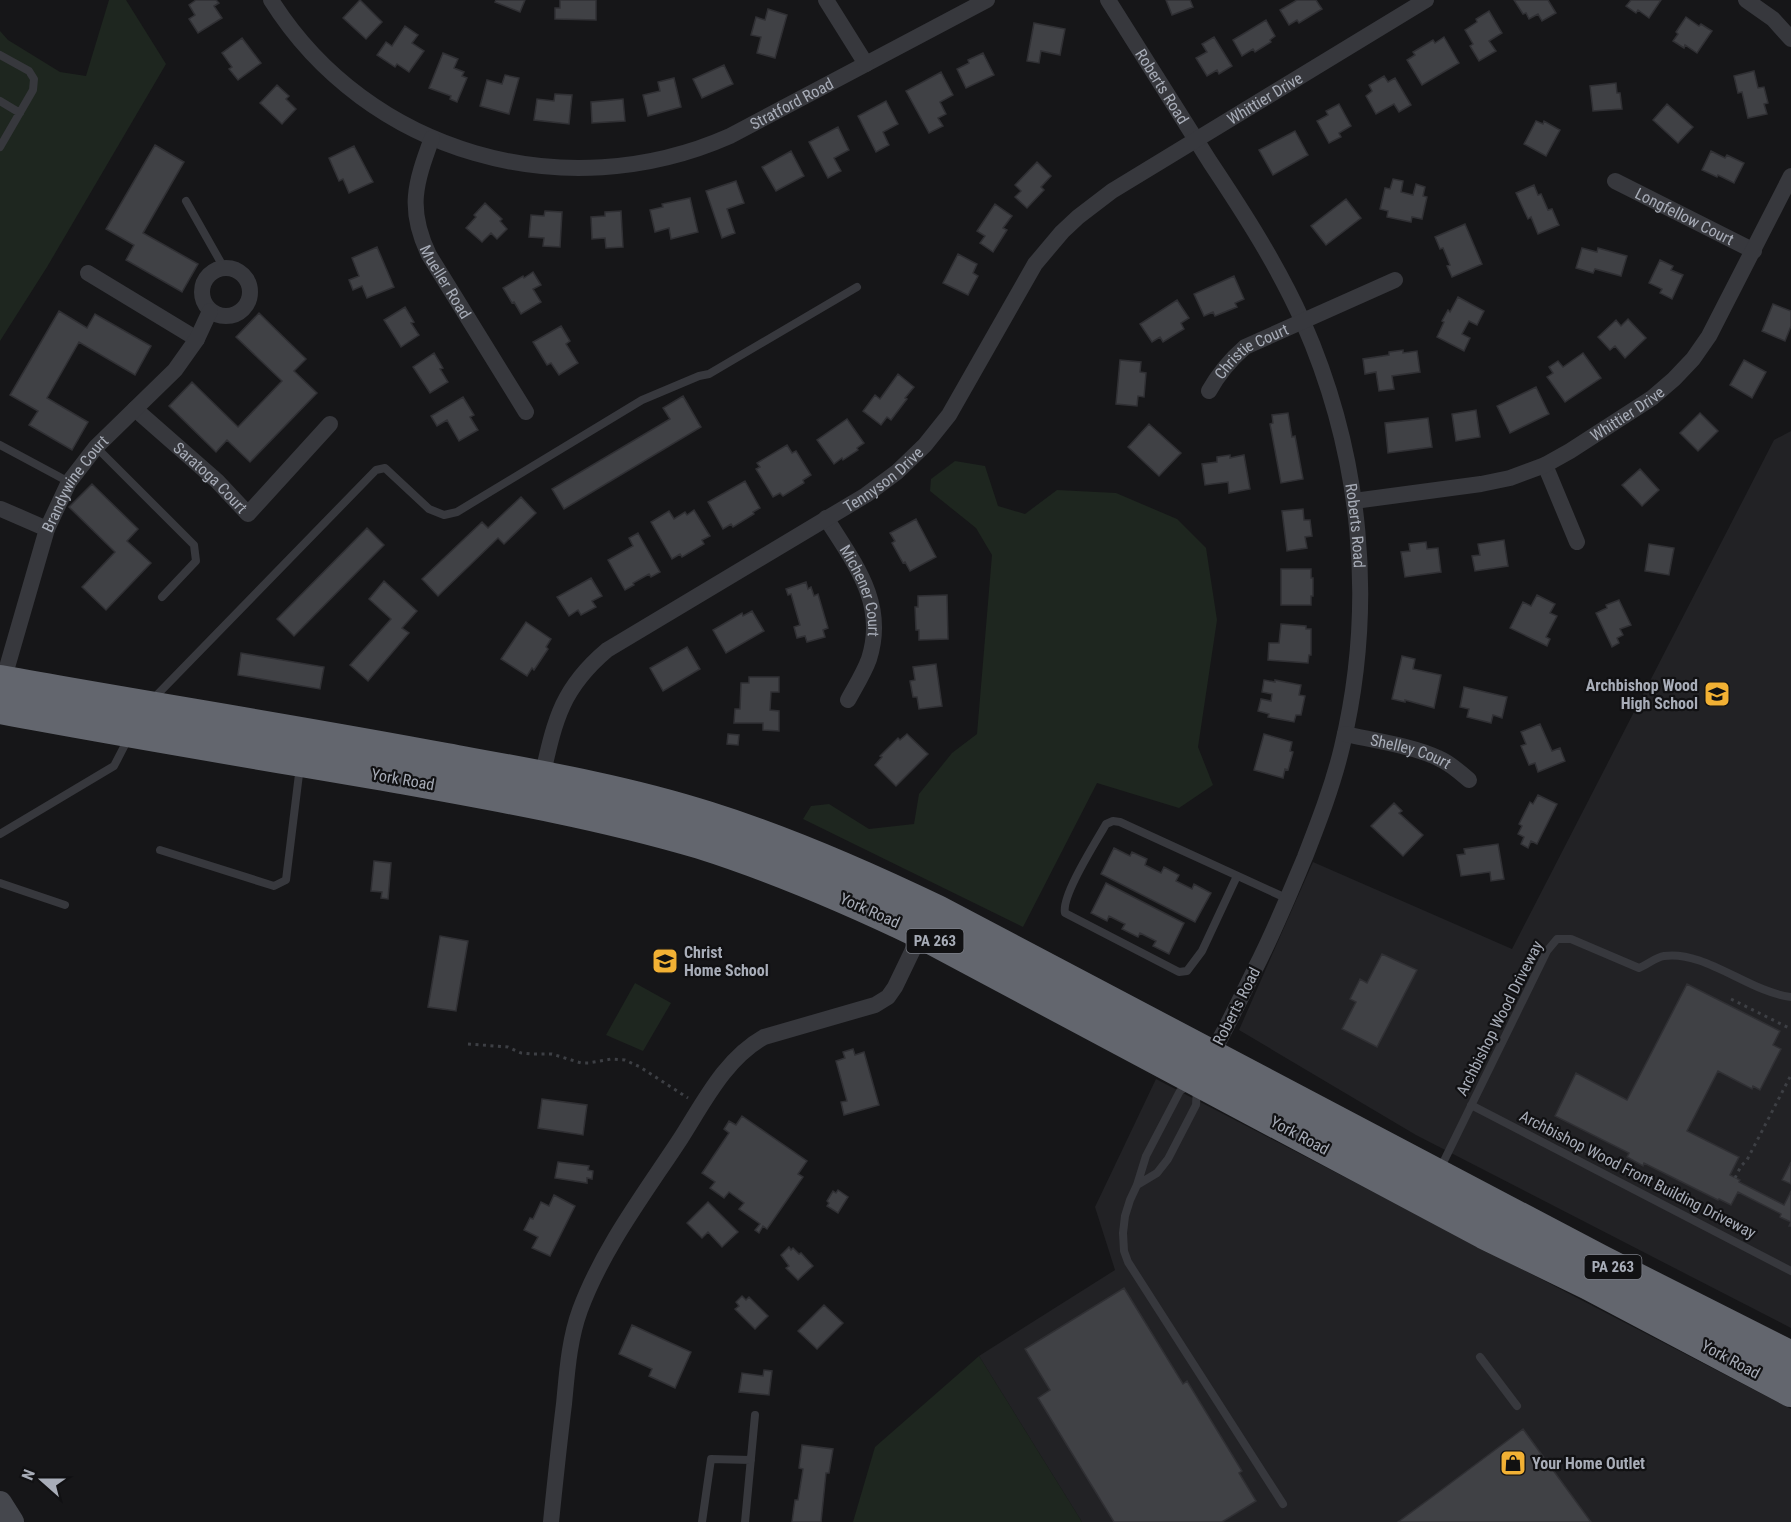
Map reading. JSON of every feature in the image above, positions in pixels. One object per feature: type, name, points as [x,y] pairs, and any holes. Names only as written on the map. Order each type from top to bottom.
[{"type":"highway","name":"York Road","points":[[1,690],[139,719],[303,747],[542,777],[629,796],[704,816],[791,846],[872,880],[937,911],[1484,1233],[1589,1284],[1791,1391]]},
{"type":"highway","name":"York Road","points":[[303,747],[497,795],[600,816],[654,830],[787,874],[862,905],[1204,1068],[1437,1175],[1791,1357]]},
{"type":"street","points":[[271,0],[312,52],[354,92],[392,118],[432,138]]},
{"type":"street","points":[[826,0],[866,64]]},
{"type":"street","name":"Stratford Road","points":[[432,138],[480,156],[546,168],[630,165],[674,156],[730,136],[987,0]]},
{"type":"street","name":"Roberts Road","points":[[1108,0],[1281,276],[1303,321],[1333,404],[1344,444],[1354,501],[1360,568],[1360,620],[1358,655],[1345,734],[1331,786],[1288,899],[1272,936],[1204,1068]]},
{"type":"street","name":"Whittier Drive","points":[[1196,140],[1426,0]]},
{"type":"street","points":[[1746,0],[1773,20],[1791,39]]},
{"type":"street","name":"Mueller Road","points":[[432,138],[418,175],[415,197],[417,220],[423,242],[526,412]]},
{"type":"street","name":"Tennyson Drive","points":[[542,777],[554,726],[566,697],[591,663],[621,640],[882,484],[912,459],[949,415],[1035,264],[1062,232],[1112,191],[1196,140]]},
{"type":"street","name":"Whittier Drive","points":[[1354,501],[1510,478],[1545,465],[1570,451],[1652,398],[1694,358],[1709,336],[1791,176]]},
{"type":"street","name":"Longfellow Court","points":[[1615,181],[1754,251]]},
{"type":"street","points":[[224,268],[232,268],[239,272],[249,284],[249,299],[240,312],[225,316],[210,311],[202,297],[204,281],[209,274],[224,268]]},
{"type":"street","points":[[88,273],[197,339]]},
{"type":"street","name":"Christie Court","points":[[1209,391],[1224,367],[1245,347],[1395,280]]},
{"type":"street","name":"Brandywine Court","points":[[1,690],[47,529],[69,482],[96,447],[175,370],[197,339],[210,311]]},
{"type":"street","name":"Saratoga Court","points":[[135,410],[217,481],[248,514],[330,424]]},
{"type":"street","points":[[1545,465],[1577,542]]},
{"type":"street","points":[[1,509],[47,529]]},
{"type":"street","name":"Michener Court","points":[[826,518],[862,575],[873,610],[874,632],[870,654],[848,700]]},
{"type":"street","name":"Shelley Court","points":[[1345,734],[1439,758],[1469,780]]},
{"type":"street","points":[[551,1522],[569,1359],[577,1322],[590,1287],[618,1235],[714,1086],[737,1056],[764,1037],[876,1005],[888,997],[921,933]]},
{"type":"street","points":[[0,1503],[12,1522]]},
{"type":"lane","points":[[0,55],[29,71],[34,79],[33,90],[0,147]]},
{"type":"lane","points":[[0,101],[20,112]]},
{"type":"lane","points":[[186,201],[224,268]]},
{"type":"lane","points":[[0,834],[114,766],[139,719],[376,470],[385,468],[429,509],[444,515],[457,512],[642,400],[709,374],[857,286]]},
{"type":"lane","points":[[0,445],[69,482]]},
{"type":"lane","points":[[96,447],[194,545],[196,561],[162,597]]},
{"type":"lane","points":[[160,850],[274,886],[286,880],[303,747]]},
{"type":"lane","points":[[1237,876],[1202,951],[1186,971],[1179,972],[1065,913],[1064,906],[1068,893],[1106,824],[1113,821],[1120,822],[1288,899]]},
{"type":"lane","points":[[0,884],[65,905]]},
{"type":"lane","name":"Archbishop Wood Driveway","points":[[1437,1175],[1547,951],[1557,939],[1571,939],[1639,968],[1662,956],[1689,957],[1768,992],[1791,997]]},
{"type":"lane","points":[[1137,1185],[1157,1173],[1168,1160],[1196,1105],[1204,1068]]},
{"type":"lane","points":[[1204,1068],[1180,1091],[1146,1156],[1125,1216],[1124,1251],[1128,1262],[1283,1504]]},
{"type":"lane","name":"Archbishop Wood Front Building Driveway","points":[[1472,1105],[1791,1270]]},
{"type":"lane","points":[[1480,1357],[1517,1406]]},
{"type":"lane","points":[[745,1522],[755,1415]]},
{"type":"lane","points":[[702,1522],[711,1459],[751,1460]]},
{"type":"path","points":[[1731,999],[1791,1029]]},
{"type":"path","points":[[468,1044],[508,1047],[521,1053],[552,1054],[590,1064],[611,1059],[625,1060],[688,1098]]},
{"type":"path","points":[[1735,1178],[1747,1160],[1791,1075]]},
{"type":"path","points":[[1785,1086],[1791,1084]]},
{"type":"shaded area","points":[[109,0],[126,0],[166,64],[47,267],[0,341],[0,31],[8,40],[60,72],[86,76]]},
{"type":"shaded area","name":"Archbishop Wood High School","points":[[1791,431],[1791,1328],[1416,1135],[1239,1030],[1313,862],[1512,949],[1774,440]]},
{"type":"shaded area","points":[[955,461],[985,466],[998,506],[1025,514],[1057,490],[1116,493],[1177,519],[1206,548],[1217,620],[1198,747],[1213,785],[1179,808],[1097,783],[1023,927],[803,819],[811,806],[829,804],[869,829],[914,824],[919,794],[952,753],[977,734],[992,555],[976,528],[930,491],[931,479]]},
{"type":"shaded area","points":[[635,983],[671,1003],[643,1051],[606,1035]]},
{"type":"shaded area","points":[[1156,1079],[1791,1409],[1791,1522],[1082,1522],[979,1356],[1115,1270],[1095,1207]]},
{"type":"shaded area","points":[[979,1356],[1082,1522],[853,1522],[875,1447]]},
{"type":"building","points":[[196,0],[216,0],[219,3],[214,6],[222,18],[198,33],[189,19],[195,15],[189,5]]},
{"type":"building","points":[[360,0],[382,22],[366,39],[343,18]]},
{"type":"building","points":[[496,0],[525,0],[520,12],[495,2]]},
{"type":"building","points":[[560,0],[596,0],[596,20],[555,19],[555,8],[560,8]]},
{"type":"building","points":[[1166,0],[1190,0],[1193,7],[1172,15]]},
{"type":"building","points":[[1297,0],[1316,0],[1322,9],[1299,23],[1297,20],[1289,25],[1280,10]]},
{"type":"building","points":[[1514,0],[1548,0],[1556,13],[1542,21],[1538,14],[1529,19]]},
{"type":"building","points":[[1631,0],[1661,0],[1649,18],[1638,10],[1636,13],[1626,6]]},
{"type":"building","points":[[768,9],[787,15],[775,58],[757,53],[761,37],[751,35],[756,17],[765,20]]},
{"type":"building","points":[[1489,11],[1502,33],[1489,41],[1496,51],[1479,61],[1470,46],[1473,44],[1465,30]]},
{"type":"building","points":[[1686,17],[1712,31],[1697,53],[1673,41]]},
{"type":"building","points":[[1266,20],[1275,36],[1270,40],[1271,42],[1255,52],[1253,49],[1242,56],[1233,40]]},
{"type":"building","points":[[1034,23],[1065,29],[1060,55],[1041,51],[1039,63],[1027,61]]},
{"type":"building","points":[[405,26],[418,35],[412,43],[424,51],[409,72],[397,64],[395,67],[377,55],[386,42],[392,46]]},
{"type":"building","points":[[1214,37],[1232,66],[1219,74],[1217,70],[1207,76],[1196,58],[1207,52],[1202,44]]},
{"type":"building","points":[[1444,37],[1459,63],[1422,85],[1407,60],[1415,55],[1413,52],[1433,40],[1435,43]]},
{"type":"building","points":[[242,38],[261,63],[238,80],[229,69],[232,67],[222,53]]},
{"type":"building","points":[[443,53],[458,59],[454,68],[464,72],[462,76],[467,78],[457,102],[450,99],[451,96],[429,88]]},
{"type":"building","points":[[983,53],[994,75],[966,88],[957,69],[969,63],[968,60]]},
{"type":"building","points":[[724,65],[733,84],[702,98],[693,79]]},
{"type":"building","points":[[1754,71],[1758,88],[1764,87],[1768,103],[1764,104],[1767,114],[1748,118],[1742,92],[1738,93],[1734,76]]},
{"type":"building","points":[[941,72],[953,95],[940,102],[946,114],[938,118],[943,126],[929,133],[906,91]]},
{"type":"building","points":[[505,75],[519,78],[509,114],[480,106],[487,80],[502,84]]},
{"type":"building","points":[[1384,76],[1388,82],[1395,78],[1411,105],[1399,112],[1394,104],[1376,114],[1366,96],[1372,91],[1369,85]]},
{"type":"building","points":[[674,78],[681,107],[648,116],[643,95],[660,91],[658,82]]},
{"type":"building","points":[[1616,83],[1622,109],[1593,111],[1590,86]]},
{"type":"building","points":[[277,85],[289,96],[286,99],[296,109],[282,124],[260,103]]},
{"type":"building","points":[[555,94],[572,95],[569,124],[534,120],[537,99],[554,101]]},
{"type":"building","points":[[623,99],[625,121],[592,123],[591,102]]},
{"type":"building","points":[[886,101],[898,124],[883,132],[889,145],[876,152],[858,116]]},
{"type":"building","points":[[1339,104],[1351,126],[1339,133],[1341,137],[1329,143],[1317,121],[1328,115],[1326,111]]},
{"type":"building","points":[[1667,104],[1693,127],[1678,143],[1653,120]]},
{"type":"building","points":[[1536,121],[1543,124],[1544,121],[1560,130],[1546,156],[1524,144]]},
{"type":"building","points":[[838,127],[849,150],[834,158],[841,171],[828,178],[809,142]]},
{"type":"building","points":[[1295,131],[1308,155],[1273,175],[1259,150]]},
{"type":"building","points":[[155,145],[184,162],[143,233],[198,264],[182,292],[126,260],[134,245],[106,229]]},
{"type":"building","points":[[354,146],[373,182],[349,193],[343,179],[339,181],[329,158]]},
{"type":"building","points":[[791,151],[804,176],[776,191],[762,167]]},
{"type":"building","points":[[1711,151],[1744,163],[1734,183],[1702,170]]},
{"type":"building","points":[[1037,162],[1051,176],[1041,187],[1044,190],[1027,208],[1015,197],[1021,191],[1015,185]]},
{"type":"building","points":[[1393,179],[1403,181],[1401,192],[1413,195],[1416,184],[1425,187],[1423,196],[1427,197],[1422,219],[1412,217],[1411,222],[1387,217],[1388,211],[1380,209],[1385,188],[1390,189]]},
{"type":"building","points":[[736,181],[744,203],[727,209],[735,233],[722,238],[706,191]]},
{"type":"building","points":[[1534,185],[1548,210],[1552,209],[1559,225],[1538,234],[1531,217],[1528,219],[1516,193]]},
{"type":"building","points":[[690,198],[698,232],[671,239],[669,228],[655,232],[650,210],[663,207],[662,204]]},
{"type":"building","points":[[1346,199],[1361,218],[1326,245],[1311,226]]},
{"type":"building","points":[[485,203],[502,219],[500,221],[507,229],[497,239],[491,233],[482,242],[466,228]]},
{"type":"building","points":[[995,204],[1012,216],[1003,228],[1007,230],[993,252],[980,243],[985,236],[977,231]]},
{"type":"building","points":[[545,211],[562,212],[560,247],[543,246],[544,238],[529,237],[531,215],[544,216]]},
{"type":"building","points":[[621,211],[623,247],[606,248],[605,238],[592,239],[591,217],[605,216],[605,212]]},
{"type":"building","points":[[1465,224],[1482,264],[1452,277],[1443,248],[1440,249],[1435,237]]},
{"type":"building","points":[[377,247],[394,287],[367,298],[362,286],[353,290],[349,280],[359,276],[352,258]]},
{"type":"building","points":[[1582,248],[1597,252],[1598,248],[1627,256],[1621,276],[1595,269],[1593,273],[1576,268]]},
{"type":"building","points":[[958,254],[977,264],[973,273],[978,276],[968,295],[943,283]]},
{"type":"building","points":[[1660,260],[1673,266],[1671,270],[1683,275],[1672,299],[1660,293],[1662,289],[1649,283]]},
{"type":"building","points":[[533,272],[541,285],[533,289],[541,302],[521,314],[503,288]]},
{"type":"building","points":[[1234,276],[1244,299],[1235,303],[1237,307],[1215,316],[1213,312],[1204,316],[1194,294]]},
{"type":"building","points":[[1458,297],[1484,311],[1477,325],[1469,321],[1462,334],[1470,338],[1464,351],[1437,337],[1444,322],[1442,321]]},
{"type":"building","points":[[1177,300],[1189,318],[1181,323],[1184,329],[1163,342],[1160,337],[1152,342],[1140,324]]},
{"type":"building","points":[[1773,304],[1791,311],[1791,326],[1785,341],[1762,331]]},
{"type":"building","points":[[405,307],[419,335],[401,347],[384,320]]},
{"type":"building","points":[[59,311],[87,328],[95,314],[151,346],[135,375],[79,342],[47,398],[88,422],[72,450],[29,425],[38,411],[10,395]]},
{"type":"building","points":[[259,313],[306,359],[294,371],[317,393],[250,462],[227,440],[216,452],[169,406],[192,382],[238,427],[282,381],[236,337]]},
{"type":"building","points":[[1628,319],[1646,338],[1625,358],[1615,346],[1610,350],[1598,337],[1616,320],[1621,326]]},
{"type":"building","points":[[561,326],[570,341],[566,344],[578,363],[559,375],[551,363],[547,365],[533,342]]},
{"type":"building","points":[[1403,350],[1403,353],[1417,351],[1420,372],[1392,376],[1394,389],[1379,391],[1376,372],[1365,374],[1363,359],[1389,355],[1389,352]]},
{"type":"building","points":[[434,353],[448,382],[430,393],[413,367]]},
{"type":"building","points":[[1583,353],[1601,378],[1565,402],[1547,377],[1553,373],[1549,367],[1558,361],[1563,367]]},
{"type":"building","points":[[1120,360],[1141,362],[1140,372],[1146,373],[1144,397],[1138,396],[1137,406],[1116,404]]},
{"type":"building","points":[[1744,360],[1766,372],[1752,398],[1730,385]]},
{"type":"building","points":[[898,374],[914,387],[891,420],[887,417],[881,425],[863,411],[875,395],[880,399]]},
{"type":"building","points":[[1536,387],[1549,414],[1510,433],[1497,406]]},
{"type":"building","points":[[683,396],[701,427],[564,509],[552,489],[670,419],[663,408]]},
{"type":"building","points":[[463,397],[474,415],[470,417],[478,430],[459,441],[447,420],[437,426],[431,416]]},
{"type":"building","points":[[1476,410],[1480,437],[1456,441],[1452,414]]},
{"type":"building","points":[[1288,413],[1303,479],[1281,483],[1270,424],[1273,423],[1272,415]]},
{"type":"building","points":[[1700,413],[1718,431],[1698,451],[1680,433]]},
{"type":"building","points":[[1428,418],[1432,447],[1388,453],[1385,423]]},
{"type":"building","points":[[847,419],[864,443],[857,448],[858,450],[834,464],[817,440]]},
{"type":"building","points":[[1149,424],[1181,453],[1159,476],[1128,447]]},
{"type":"building","points":[[787,445],[792,453],[796,451],[811,475],[803,480],[804,483],[783,496],[780,493],[773,497],[756,469],[760,467],[757,463]]},
{"type":"building","points":[[1230,455],[1230,458],[1244,455],[1250,489],[1229,493],[1228,482],[1205,485],[1202,464],[1217,462],[1217,457]]},
{"type":"building","points":[[1640,469],[1659,490],[1642,506],[1622,485]]},
{"type":"building","points":[[745,481],[760,508],[733,527],[731,524],[723,529],[708,502]]},
{"type":"building","points":[[92,484],[138,529],[127,541],[151,563],[106,610],[82,587],[115,552],[69,507]]},
{"type":"building","points":[[521,497],[536,513],[504,544],[498,538],[438,596],[422,579],[482,522],[488,528]]},
{"type":"building","points":[[1303,509],[1304,520],[1310,520],[1312,536],[1305,537],[1307,548],[1287,551],[1282,511]]},
{"type":"building","points":[[694,510],[710,536],[702,540],[704,544],[682,557],[680,554],[672,559],[651,522],[669,511],[674,519],[685,512],[687,515]]},
{"type":"building","points":[[916,519],[936,557],[910,571],[892,543],[895,541],[890,533]]},
{"type":"building","points":[[367,528],[384,545],[294,636],[277,619]]},
{"type":"building","points":[[638,533],[660,572],[651,577],[649,574],[625,590],[608,560],[633,546],[629,538]]},
{"type":"building","points":[[1504,540],[1508,566],[1475,571],[1472,556],[1480,555],[1478,544]]},
{"type":"building","points":[[1426,542],[1427,549],[1438,548],[1441,572],[1405,577],[1401,552],[1410,551],[1409,544]]},
{"type":"building","points":[[1649,544],[1674,548],[1669,575],[1645,571]]},
{"type":"building","points":[[1281,569],[1311,569],[1313,596],[1311,596],[1311,605],[1281,605]]},
{"type":"building","points":[[591,578],[602,596],[592,601],[596,607],[581,615],[578,610],[569,616],[557,597]]},
{"type":"building","points":[[384,581],[417,611],[402,628],[409,633],[368,681],[350,665],[391,619],[369,599]]},
{"type":"building","points":[[806,582],[808,589],[811,587],[814,596],[818,594],[828,628],[823,630],[825,637],[807,642],[805,636],[797,638],[794,627],[800,625],[791,594],[788,595],[786,589]]},
{"type":"building","points":[[947,595],[948,639],[919,640],[915,607],[918,607],[918,596]]},
{"type":"building","points":[[1537,595],[1555,604],[1550,613],[1557,616],[1546,637],[1550,639],[1547,646],[1510,628],[1523,602],[1531,606]]},
{"type":"building","points":[[1619,600],[1631,625],[1620,629],[1623,635],[1617,638],[1619,643],[1612,647],[1596,613],[1607,608],[1606,605]]},
{"type":"building","points":[[752,611],[764,631],[726,653],[713,630],[742,613],[743,616]]},
{"type":"building","points":[[526,622],[551,639],[546,647],[548,649],[534,670],[532,668],[527,676],[501,659]]},
{"type":"building","points":[[1281,624],[1306,626],[1306,629],[1311,629],[1311,655],[1309,655],[1308,663],[1268,660],[1269,643],[1279,643]]},
{"type":"building","points":[[687,647],[700,669],[663,691],[650,668]]},
{"type":"building","points":[[241,653],[324,667],[320,689],[238,675]]},
{"type":"building","points":[[1402,656],[1415,659],[1413,669],[1441,675],[1434,708],[1392,699]]},
{"type":"building","points":[[936,664],[942,706],[919,709],[917,697],[913,697],[910,681],[915,680],[913,667]]},
{"type":"building","points":[[749,677],[779,677],[779,692],[771,692],[770,710],[779,711],[779,731],[763,730],[763,723],[734,723],[735,709],[740,709],[741,683],[749,683]]},
{"type":"building","points":[[1264,680],[1301,685],[1299,695],[1305,696],[1301,715],[1296,715],[1294,722],[1268,717],[1269,714],[1258,711],[1261,699],[1271,701],[1272,694],[1262,692]]},
{"type":"building","points":[[1464,687],[1507,697],[1502,718],[1493,715],[1491,723],[1467,717],[1469,709],[1460,707]]},
{"type":"building","points":[[1540,724],[1552,751],[1560,748],[1565,761],[1538,772],[1535,763],[1529,765],[1521,746],[1526,744],[1521,732]]},
{"type":"building","points":[[728,734],[739,735],[738,745],[727,744]]},
{"type":"building","points":[[907,734],[928,754],[896,786],[875,765],[882,757],[880,756],[898,738],[900,740]]},
{"type":"building","points":[[1264,734],[1292,742],[1290,751],[1293,752],[1283,778],[1254,770]]},
{"type":"building","points":[[1538,795],[1557,804],[1537,844],[1531,841],[1528,848],[1521,844],[1524,837],[1518,834],[1522,826],[1519,824],[1530,802],[1533,804]]},
{"type":"building","points":[[1394,803],[1402,811],[1399,813],[1423,835],[1403,856],[1371,826]]},
{"type":"building","points":[[1498,844],[1504,879],[1491,881],[1490,872],[1461,876],[1457,855],[1465,854],[1464,849]]},
{"type":"building","points":[[1114,848],[1130,856],[1132,852],[1147,859],[1145,865],[1161,873],[1164,867],[1179,875],[1176,881],[1192,889],[1194,884],[1211,893],[1195,922],[1101,874]]},
{"type":"building","points":[[374,861],[391,863],[388,899],[381,898],[382,892],[371,891]]},
{"type":"building","points":[[1106,883],[1184,923],[1169,954],[1153,946],[1156,941],[1140,933],[1138,937],[1122,929],[1125,924],[1109,916],[1107,921],[1091,913]]},
{"type":"building","points":[[440,936],[468,941],[456,1011],[428,1007]]},
{"type":"building","points":[[1382,954],[1417,970],[1377,1047],[1342,1029],[1356,1002],[1350,999],[1360,979],[1367,983]]},
{"type":"building","points":[[1687,984],[1780,1031],[1773,1045],[1781,1049],[1760,1090],[1753,1086],[1752,1089],[1718,1071],[1687,1131],[1739,1157],[1730,1175],[1740,1180],[1739,1182],[1784,1205],[1791,1191],[1791,1222],[1780,1217],[1781,1214],[1738,1192],[1731,1205],[1718,1200],[1644,1163],[1643,1166],[1627,1157],[1629,1153],[1555,1116],[1576,1073],[1627,1100]]},
{"type":"building","points":[[853,1049],[855,1055],[864,1052],[879,1105],[844,1115],[841,1102],[847,1101],[836,1061],[845,1058],[843,1052]]},
{"type":"building","points":[[542,1099],[587,1105],[583,1135],[538,1128]]},
{"type":"building","points":[[742,1116],[807,1161],[798,1174],[803,1177],[767,1229],[763,1226],[759,1233],[755,1230],[760,1224],[739,1209],[744,1203],[729,1192],[724,1198],[710,1188],[715,1182],[702,1173],[729,1133],[724,1129],[729,1121],[736,1125]]},
{"type":"building","points":[[558,1162],[589,1166],[588,1170],[593,1171],[592,1179],[587,1178],[587,1183],[555,1178]]},
{"type":"building","points":[[1791,1162],[1791,1184],[1782,1180]]},
{"type":"building","points":[[838,1190],[848,1197],[838,1213],[827,1206],[829,1203],[827,1201],[833,1191],[836,1193]]},
{"type":"building","points":[[554,1195],[575,1206],[550,1256],[532,1248],[538,1237],[524,1230],[530,1218],[533,1219],[541,1202],[549,1206]]},
{"type":"building","points":[[708,1202],[738,1232],[722,1247],[708,1232],[702,1238],[687,1223]]},
{"type":"building","points":[[789,1247],[801,1253],[813,1266],[798,1280],[786,1268],[789,1266],[781,1255]]},
{"type":"building","points":[[1124,1288],[1183,1384],[1187,1381],[1242,1471],[1239,1473],[1256,1501],[1222,1522],[1114,1522],[1038,1398],[1050,1390],[1025,1349]]},
{"type":"building","points":[[742,1296],[746,1300],[749,1297],[768,1316],[755,1329],[735,1309],[739,1306],[736,1302]]},
{"type":"building","points":[[824,1305],[843,1323],[817,1349],[798,1331]]},
{"type":"building","points":[[632,1325],[691,1352],[675,1388],[649,1376],[652,1369],[619,1354]]},
{"type":"building","points":[[764,1370],[772,1371],[769,1395],[739,1392],[742,1373],[763,1376]]},
{"type":"building","name":"Your Home Outlet","points":[[1523,1429],[1591,1522],[1398,1522],[1432,1497]]},
{"type":"building","points":[[802,1445],[833,1449],[829,1473],[826,1473],[821,1522],[792,1522],[803,1469],[799,1468]]},
{"type":"place","name":"Archbishop Wood High School","points":[[1717,694]]},
{"type":"place","name":"Christ Home School","points":[[665,961]]},
{"type":"place","name":"Your Home Outlet","points":[[1513,1463]]}]
